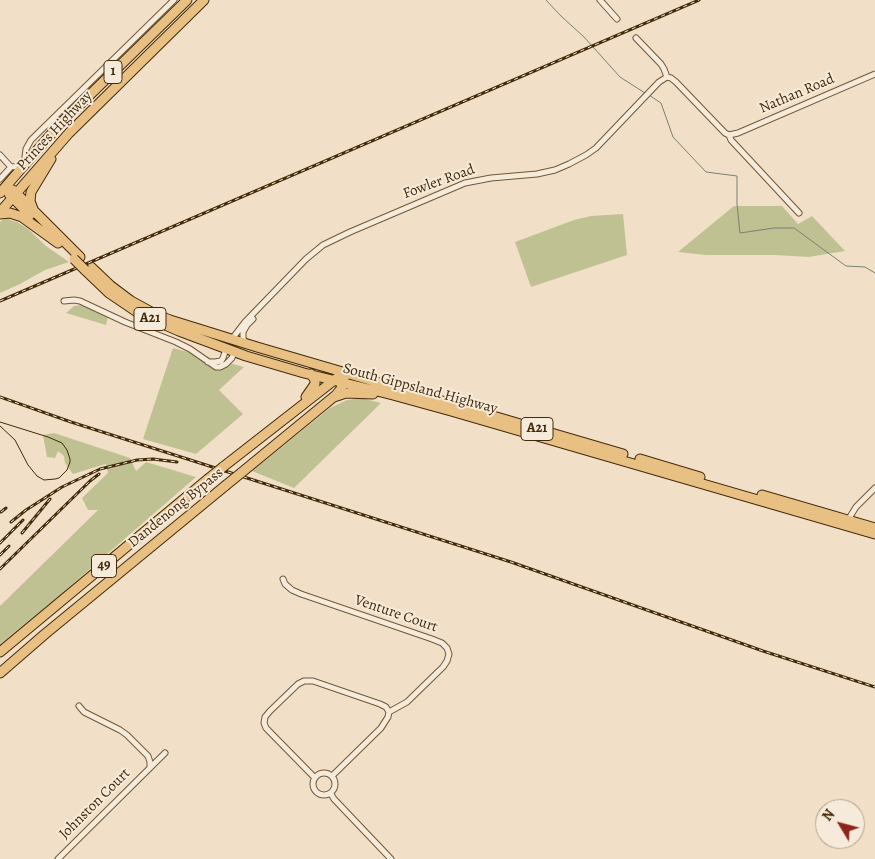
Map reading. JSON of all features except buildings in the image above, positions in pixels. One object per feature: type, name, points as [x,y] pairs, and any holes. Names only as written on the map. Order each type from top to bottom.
[{"type":"highway","name":"Princes Highway","points":[[3,187],[96,88],[162,24],[172,9],[186,0]]},
{"type":"highway","name":"Princes Highway","points":[[14,196],[58,145],[204,0]]},
{"type":"highway","points":[[172,9],[184,20]]},
{"type":"highway","points":[[42,144],[109,82],[114,80],[121,82],[120,76],[123,69],[154,38],[162,24]]},
{"type":"highway","points":[[34,210],[30,201],[31,192],[58,145]]},
{"type":"highway","name":"South Gippsland Highway","points":[[3,187],[34,210],[109,293],[152,320],[179,331],[230,351],[308,374],[341,377],[452,408],[773,501],[849,524],[875,534]]},
{"type":"highway","name":"South Gippsland Highway","points":[[14,196],[58,243],[77,258]]},
{"type":"highway","name":"1","points":[[0,213],[14,196]]},
{"type":"highway","points":[[0,213],[22,217],[58,243]]},
{"type":"highway","name":"South Gippsland Highway","points":[[88,269],[126,297],[154,314],[393,394],[452,408]]},
{"type":"highway","points":[[230,351],[232,339]]},
{"type":"highway","name":"49","points":[[291,414],[310,393],[314,385],[314,379],[308,374]]},
{"type":"highway","name":"Dandenong Bypass","points":[[0,673],[333,398],[339,391],[341,377]]},
{"type":"highway","name":"Dandenong Bypass","points":[[0,652],[223,467],[341,377]]},
{"type":"highway","name":"49","points":[[333,398],[348,393],[393,394]]},
{"type":"highway","name":"South Gippsland Highway","points":[[849,524],[875,528]]},
{"type":"street","name":"Princes Highway","points":[[23,166],[26,149],[30,142],[98,75],[172,9],[174,0]]},
{"type":"street","points":[[600,0],[617,19]]},
{"type":"street","points":[[636,38],[661,64],[667,78],[671,78],[676,82],[729,135],[731,140],[798,213]]},
{"type":"street","name":"Nathan Road","points":[[729,135],[738,133],[875,74]]},
{"type":"street","points":[[96,88],[98,75]]},
{"type":"street","name":"Fowler Road","points":[[232,339],[241,326],[318,248],[337,237],[457,186],[491,178],[537,174],[555,170],[569,164],[596,148],[652,89],[663,79],[667,78]]},
{"type":"street","points":[[0,155],[11,167]]},
{"type":"street","points":[[11,167],[23,166]]},
{"type":"street","points":[[3,187],[11,167]]},
{"type":"street","points":[[64,301],[76,300],[180,344],[216,367],[222,366],[232,358],[230,351],[221,361],[208,361]]},
{"type":"street","points":[[246,344],[243,337],[244,330],[263,304]]},
{"type":"street","points":[[849,524],[856,507],[875,488]]},
{"type":"street","name":"Venture Court","points":[[282,578],[285,584],[292,590],[301,594],[432,639],[442,643],[447,648],[449,654],[443,667],[407,702],[389,712]]},
{"type":"street","points":[[315,778],[266,728],[264,723],[265,717],[270,711],[298,684],[304,681],[313,681],[380,704],[386,707],[389,712],[381,728],[332,776]]},
{"type":"street","name":"Johnston Court","points":[[79,706],[84,712],[127,735],[148,756],[150,767]]},
{"type":"street","name":"Johnston Court","points":[[58,859],[165,753]]},
{"type":"street","points":[[325,773],[332,776],[336,783],[331,794],[323,796],[316,792],[313,785],[315,778],[317,775],[325,773]]},
{"type":"street","points":[[331,794],[388,858]]},
{"type":"green space","points":[[734,206],[782,206],[798,224],[812,216],[845,251],[809,257],[706,255],[678,252]]},
{"type":"green space","points":[[623,214],[627,255],[531,287],[515,242],[574,220],[591,216]]},
{"type":"green space","points":[[7,217],[28,229],[46,246],[69,262],[45,270],[0,293],[0,222]]},
{"type":"green space","points":[[81,305],[108,317],[106,325],[66,313],[74,306]]},
{"type":"green space","points":[[173,348],[244,367],[219,390],[243,414],[196,454],[143,439]]},
{"type":"green space","points":[[361,398],[381,403],[294,488],[252,471],[330,408],[347,400]]},
{"type":"green space","points":[[54,433],[130,458],[136,471],[146,462],[196,477],[61,594],[0,644],[0,606],[98,510],[88,510],[82,498],[108,473],[106,464],[73,474],[65,463],[64,456],[58,451],[55,458],[47,457],[43,435]]},
{"type":"waterway","points":[[546,0],[584,37],[620,77],[645,93]]},
{"type":"waterway","points":[[649,95],[661,103],[673,137],[706,172],[737,176],[740,233],[774,228],[794,228],[846,266],[865,267],[875,273]]},
{"type":"tram line","points":[[0,422],[62,443],[70,459],[67,470],[59,478],[55,479],[44,480],[37,476],[28,465],[15,440],[0,426]]},
{"type":"railway","points":[[0,301],[699,0]]},
{"type":"railway","points":[[0,397],[71,422],[511,562],[763,651],[875,687]]},
{"type":"railway","points":[[11,522],[62,487],[100,469],[137,460],[153,459],[177,462]]},
{"type":"railway","points":[[0,569],[99,474]]},
{"type":"railway","points":[[22,533],[50,499]]},
{"type":"railway","points":[[1,512],[6,508]]},
{"type":"railway","points":[[0,543],[23,520]]},
{"type":"railway","points":[[0,555],[9,546]]}]
